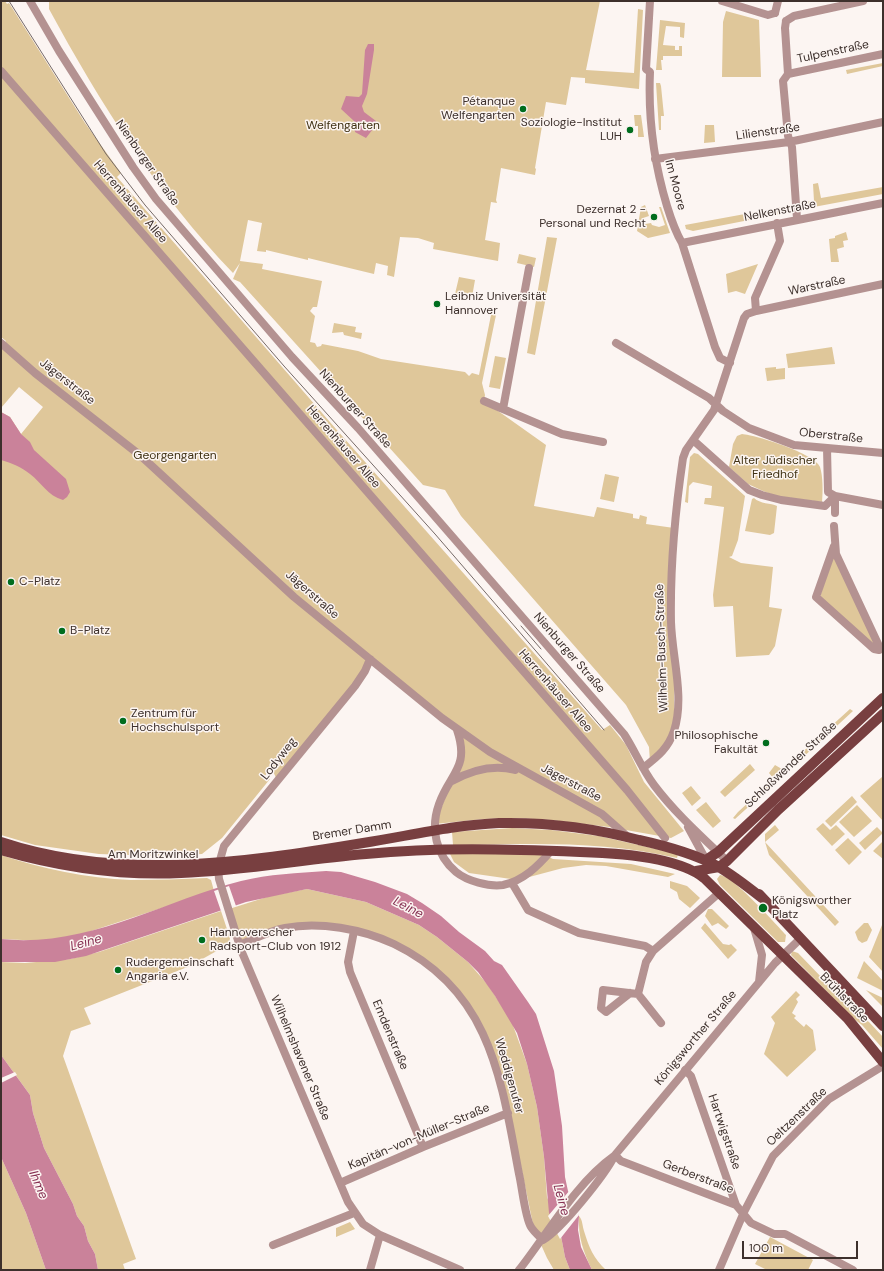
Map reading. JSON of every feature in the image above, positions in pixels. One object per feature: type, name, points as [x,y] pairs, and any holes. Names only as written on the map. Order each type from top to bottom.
[{"type":"main road","name":"Schloßwender Straße","points":[[718,852],[883,698]]},
{"type":"main road","name":"Schloßwender Straße","points":[[723,864],[778,810],[883,714]]},
{"type":"main road","name":"Bremer Damm","points":[[1,850],[37,856],[131,866],[181,865],[312,851],[452,827],[500,823],[551,825],[628,837],[681,851],[707,865]]},
{"type":"main road","name":"Bremer Damm","points":[[1,842],[37,856],[103,872],[131,874],[181,873],[243,868],[365,854],[415,850],[551,851],[622,854],[655,860],[696,872]]},
{"type":"main road","points":[[718,852],[707,865],[696,872],[782,956]]},
{"type":"main road","points":[[707,865],[723,864],[762,898],[800,939]]},
{"type":"main road","points":[[707,865],[716,890]]},
{"type":"main road","name":"Brühlstraße","points":[[800,939],[883,1026]]},
{"type":"main road","name":"Brühlstraße","points":[[782,956],[848,1019],[883,1062]]},
{"type":"street","name":"Nienburger Straße","points":[[30,1],[59,51],[133,167],[156,199],[292,357],[363,434],[624,734],[655,787],[683,818],[718,852]]},
{"type":"street","name":"Im Moore","points":[[650,1],[646,69],[650,72],[649,86],[655,159],[676,232],[682,243],[715,347],[720,358],[730,362]]},
{"type":"street","points":[[722,1],[768,15],[776,13]]},
{"type":"street","points":[[776,13],[778,1]]},
{"type":"street","points":[[797,219],[792,147],[790,142],[783,81],[788,74],[785,28],[786,21],[794,16],[863,1]]},
{"type":"street","points":[[776,13],[786,21]]},
{"type":"street","name":"Tulpenstraße","points":[[788,74],[883,54]]},
{"type":"street","name":"Herrenhäuser Allee","points":[[1,71],[626,790],[665,838]]},
{"type":"street","name":"Lilienstraße","points":[[655,159],[790,142],[883,122]]},
{"type":"street","name":"Nelkenstraße","points":[[682,243],[883,203]]},
{"type":"street","points":[[756,311],[755,298],[780,241],[777,223]]},
{"type":"street","points":[[503,409],[529,268]]},
{"type":"street","name":"Warstraße","points":[[756,311],[883,284]]},
{"type":"street","name":"Wilhelm-Busch-Straße","points":[[643,768],[662,753],[668,745],[676,722],[678,698],[671,623],[672,566],[674,528],[683,458],[686,450],[716,404],[744,318],[747,314],[756,311]]},
{"type":"street","name":"Oberstraße","points":[[616,343],[716,404],[723,411],[749,428],[794,445],[883,453]]},
{"type":"street","name":"Jägerstraße","points":[[1,344],[142,456],[294,597],[457,730],[490,752],[602,814],[628,837]]},
{"type":"street","points":[[484,401],[562,434],[603,442]]},
{"type":"street","points":[[693,440],[749,490],[762,495],[825,506],[835,496]]},
{"type":"street","points":[[827,448],[828,492],[835,496],[883,505]]},
{"type":"street","points":[[835,496],[835,513]]},
{"type":"street","points":[[834,526],[834,546],[836,554],[879,646],[879,650],[874,649],[816,597],[834,546]]},
{"type":"street","name":"Lodyweg","points":[[218,879],[218,867],[224,846],[355,686],[370,659]]},
{"type":"street","points":[[457,730],[462,744],[461,758],[452,781],[439,803],[435,824],[435,839],[443,859],[458,874],[467,878],[499,885],[512,883],[531,872],[551,851]]},
{"type":"street","points":[[452,781],[466,773],[483,768],[499,767],[527,773]]},
{"type":"street","name":"Nienburger Straße","points":[[683,818],[707,865]]},
{"type":"street","points":[[718,852],[723,864]]},
{"type":"street","name":"Am Moritzwinkel","points":[[37,856],[103,867],[139,870],[218,867]]},
{"type":"street","name":"Wilhelmshavener Straße","points":[[218,879],[239,945],[354,1213],[363,1224],[380,1235],[460,1270]]},
{"type":"street","points":[[512,883],[528,910],[579,933],[645,946],[653,951]]},
{"type":"street","points":[[661,1023],[634,994],[646,962],[653,951],[716,890]]},
{"type":"street","name":"Weddigenufer","points":[[239,945],[285,928],[322,926],[354,931],[387,941],[418,957],[453,988],[471,1011],[486,1037],[500,1079],[508,1113],[530,1226],[543,1240]]},
{"type":"street","points":[[754,928],[762,955],[759,982]]},
{"type":"street","name":"Emdenstraße","points":[[354,931],[348,962],[350,972],[423,1147]]},
{"type":"street","name":"Königsworther Straße","points":[[519,1270],[553,1228],[573,1198],[603,1164],[614,1155],[759,982],[782,956],[800,939]]},
{"type":"street","name":"Oeltzenstraße","points":[[719,1270],[744,1212],[773,1156],[829,1099],[883,1066]]},
{"type":"street","name":"Hartwigstraße","points":[[685,1070],[691,1076],[736,1205]]},
{"type":"street","name":"Kapitän-von-Müller-Straße","points":[[340,1183],[423,1147],[508,1113]]},
{"type":"street","name":"Königsworther Straße","points":[[553,1228],[575,1208],[608,1168],[614,1155]]},
{"type":"street","name":"Gerberstraße","points":[[614,1155],[621,1160],[736,1205],[744,1212],[751,1223],[774,1234],[785,1234],[853,1270]]},
{"type":"street","points":[[273,1245],[354,1213]]},
{"type":"street","points":[[370,1270],[380,1235]]},
{"type":"green space","name":"Georgengarten","points":[[1,1],[5,1],[7,4],[9,3],[85,123],[121,173],[117,177],[336,429],[602,730],[610,725],[626,745],[644,782],[684,831],[671,838],[609,827],[551,820],[517,818],[483,819],[435,824],[461,758],[457,730],[370,659],[365,671],[277,780],[271,767],[265,776],[270,779],[222,838],[202,854],[157,856],[99,854],[35,845],[1,835],[1,412],[10,417],[21,434],[43,407],[19,387],[1,408],[1,347],[6,341],[1,337]]},
{"type":"green space","name":"Welfengarten","points":[[49,1],[600,1],[586,70],[634,73],[638,9],[643,10],[639,89],[585,83],[585,78],[571,77],[566,105],[546,102],[535,175],[501,168],[496,200],[497,203],[491,202],[485,240],[500,243],[498,261],[433,249],[434,243],[418,238],[400,237],[394,277],[387,275],[388,266],[376,263],[374,274],[308,258],[308,260],[266,250],[266,252],[257,251],[262,223],[248,220],[240,261],[263,264],[262,269],[322,281],[317,307],[313,307],[310,311],[315,316],[310,342],[315,343],[317,347],[321,346],[322,344],[358,351],[381,359],[465,372],[469,376],[472,373],[479,375],[491,315],[496,315],[482,383],[485,395],[484,401],[546,445],[534,506],[594,517],[597,507],[633,514],[633,518],[639,519],[640,515],[647,517],[646,524],[674,528],[674,732],[650,762],[649,747],[626,705],[461,516],[445,490],[423,485],[240,282],[233,279],[240,263],[233,273],[180,212],[155,180],[110,113],[68,44],[49,9]]},
{"type":"green space","points":[[726,11],[759,20],[761,77],[722,77],[723,22]]},
{"type":"green space","points":[[660,20],[685,23],[684,38],[680,37],[680,27],[666,26],[663,45],[675,46],[675,50],[679,50],[679,46],[682,46],[682,56],[663,56],[663,60],[661,60],[662,70],[656,70]]},
{"type":"green space","points":[[883,63],[883,66],[847,74],[846,70]]},
{"type":"green space","points":[[656,83],[660,83],[661,86],[664,116],[661,116],[661,130],[659,130]]},
{"type":"green space","points":[[634,115],[641,115],[644,137],[638,137],[638,126],[635,126]]},
{"type":"green space","points":[[705,125],[714,125],[715,142],[704,143]]},
{"type":"green space","points":[[818,183],[821,198],[883,187],[883,194],[803,209],[801,202],[814,201],[813,184]]},
{"type":"green space","points":[[645,205],[649,216],[643,218],[645,224],[651,223],[652,225],[659,227],[665,225],[659,207],[661,207],[670,233],[648,238],[637,231],[641,207]]},
{"type":"green space","points":[[783,207],[780,214],[693,231],[686,229],[685,225]]},
{"type":"green space","points":[[846,232],[848,240],[843,241],[844,247],[837,249],[839,262],[831,262],[829,239],[835,238],[835,236]]},
{"type":"green space","points":[[547,237],[557,238],[535,355],[527,353]]},
{"type":"green space","points":[[519,254],[536,258],[534,267],[517,263]]},
{"type":"green space","points":[[758,264],[745,294],[736,291],[728,293],[726,274]]},
{"type":"green space","points":[[459,277],[475,280],[472,297],[455,294]]},
{"type":"green space","points":[[334,323],[356,327],[355,332],[362,333],[361,339],[344,335],[343,332],[332,333]]},
{"type":"green space","points":[[832,347],[835,364],[788,368],[786,354]]},
{"type":"green space","points":[[495,356],[506,358],[500,389],[489,387]]},
{"type":"green space","points":[[776,367],[776,369],[785,368],[785,379],[767,381],[765,368]]},
{"type":"green space","name":"Alter Jüdischer Friedhof","points":[[742,434],[785,446],[808,456],[816,462],[820,467],[822,475],[822,502],[776,496],[748,484],[729,467],[733,444],[737,436]]},
{"type":"green space","points":[[694,453],[698,454],[745,496],[738,540],[732,556],[729,557],[741,563],[773,567],[769,607],[782,609],[775,646],[769,655],[736,657],[733,606],[714,607],[713,595],[724,507],[704,504],[705,498],[711,498],[712,486],[693,482],[689,486],[688,503],[685,502],[690,457]]},
{"type":"green space","points":[[605,474],[619,477],[614,502],[600,499]]},
{"type":"green space","points":[[754,498],[756,500],[777,506],[774,533],[770,535],[745,531],[752,499]]},
{"type":"green space","points":[[834,546],[879,650],[819,601]]},
{"type":"green space","points":[[850,709],[853,711],[800,760],[797,757]]},
{"type":"green space","points":[[750,764],[755,770],[725,797],[720,792]]},
{"type":"green space","points":[[775,765],[787,772],[735,819],[733,818],[774,779],[769,773]]},
{"type":"green space","points":[[882,777],[883,778],[883,821],[860,796]]},
{"type":"green space","points":[[691,786],[701,798],[692,806],[682,793]]},
{"type":"green space","points":[[852,796],[857,802],[831,827],[825,821]]},
{"type":"green space","points":[[706,802],[721,821],[713,828],[696,810]]},
{"type":"green space","points":[[857,805],[872,821],[854,837],[839,822]]},
{"type":"green space","points":[[823,823],[830,830],[836,825],[845,834],[832,846],[816,829]]},
{"type":"green space","points":[[775,825],[779,830],[765,842],[765,834]]},
{"type":"green space","points":[[877,827],[883,833],[865,850],[859,843]]},
{"type":"green space","points":[[512,828],[551,830],[599,836],[678,854],[677,858],[621,848],[566,844],[453,845],[452,832]]},
{"type":"green space","points":[[848,838],[862,852],[849,865],[835,850]]},
{"type":"green space","points":[[883,841],[883,859],[873,851]]},
{"type":"green space","points":[[765,842],[839,922],[835,926],[769,855]]},
{"type":"green space","points":[[450,854],[542,854],[553,859],[631,864],[675,874],[668,877],[606,866],[586,865],[563,868],[518,880],[469,873],[454,862]]},
{"type":"green space","points":[[1,855],[49,869],[114,879],[159,880],[207,878],[211,880],[214,891],[79,935],[44,941],[1,939]]},
{"type":"green space","points":[[720,875],[726,877],[744,891],[764,911],[786,935],[785,942],[778,942],[720,885],[717,879]]},
{"type":"green space","points":[[670,881],[687,886],[700,898],[690,908],[679,899],[677,892],[670,888]]},
{"type":"green space","points":[[307,889],[366,902],[419,925],[437,937],[468,962],[488,985],[511,1020],[527,1064],[537,1107],[544,1157],[547,1197],[561,1236],[565,1257],[570,1270],[554,1270],[534,1229],[510,1113],[471,1011],[431,967],[369,935],[304,926],[239,945],[229,909],[270,896]]},
{"type":"green space","points":[[882,894],[883,972],[869,957],[882,925]]},
{"type":"green space","points":[[708,909],[712,909],[729,926],[726,929],[718,923],[712,926],[705,916]]},
{"type":"green space","points":[[221,911],[230,938],[229,944],[190,966],[84,1008],[91,1024],[71,1031],[63,1056],[136,1259],[123,1264],[125,1270],[98,1270],[95,1254],[88,1241],[84,1226],[77,1216],[73,1204],[44,1148],[33,1113],[30,1095],[1,1055],[1,962],[25,963],[70,959],[99,952]]},
{"type":"green space","points":[[705,923],[723,944],[731,944],[737,950],[728,959],[701,928]]},
{"type":"green space","points":[[864,923],[868,923],[872,930],[867,941],[862,943],[858,940],[855,932]]},
{"type":"green space","points":[[792,951],[798,953],[853,1010],[869,1022],[883,1037],[883,1049],[862,1025],[854,1019],[791,955]]},
{"type":"green space","points":[[864,961],[883,981],[883,991],[857,978]]},
{"type":"green space","points":[[866,990],[883,998],[883,1007]]},
{"type":"green space","points":[[796,991],[800,995],[796,999],[798,1002],[792,1013],[796,1016],[794,1018],[804,1027],[806,1024],[813,1030],[816,1050],[787,1077],[764,1054],[775,1023],[771,1017]]},
{"type":"green space","points":[[1,1157],[26,1213],[46,1270],[1,1270]]},
{"type":"green space","points":[[579,1216],[592,1252],[606,1270],[592,1270],[582,1244],[579,1231]]},
{"type":"green space","points":[[350,1222],[355,1229],[336,1237],[336,1228]]},
{"type":"green space","points":[[770,1237],[813,1260],[808,1270],[767,1270],[755,1264]]},
{"type":"water","points":[[368,44],[374,44],[374,50],[367,94],[362,106],[364,112],[376,121],[376,125],[366,138],[355,132],[354,121],[341,109],[346,96],[359,97],[362,94],[365,50]]},
{"type":"water","points":[[1,412],[10,417],[21,434],[30,442],[34,450],[66,479],[70,492],[63,500],[53,495],[23,469],[1,460]]},
{"type":"water","name":"Leine","points":[[326,871],[341,872],[375,882],[407,894],[422,903],[485,951],[494,961],[502,965],[536,1014],[554,1071],[562,1126],[565,1177],[568,1191],[579,1216],[578,1230],[581,1247],[592,1270],[570,1270],[565,1257],[561,1236],[549,1213],[544,1157],[537,1107],[527,1064],[517,1033],[495,996],[478,972],[437,937],[419,925],[366,902],[307,889],[246,902],[86,956],[55,962],[1,962],[1,939],[33,940],[64,937],[123,921],[241,881],[273,875]]},
{"type":"water","name":"Ihme","points":[[1,1055],[30,1095],[33,1113],[44,1148],[73,1204],[77,1216],[84,1226],[88,1241],[95,1254],[98,1270],[46,1270],[26,1213],[1,1157]]},
{"type":"pier","points":[[229,886],[236,906],[221,911],[214,891]]},
{"type":"pier","points":[[15,1072],[17,1075],[1,1083],[1,1078]]},
{"type":"pier","points":[[570,1190],[579,1215],[560,1239],[548,1216]]},
{"type":"tram line","points":[[9,1],[106,154],[145,205],[284,366],[435,534],[604,730]]},
{"type":"tram line","points":[[521,626],[541,649]]},
{"type":"place","name":"Pétanque Welfengarten","points":[[523,109]]},
{"type":"place","name":"Soziologie-Institut LUH","points":[[630,130]]},
{"type":"place","name":"Dezernat 2 - Personal und Recht","points":[[654,217]]},
{"type":"place","name":"Leibniz Universität Hannover","points":[[437,304]]},
{"type":"place","name":"C-Platz","points":[[11,582]]},
{"type":"place","name":"B-Platz","points":[[62,631]]},
{"type":"place","name":"Zentrum für Hochschulsport","points":[[123,721]]},
{"type":"place","name":"Philosophische Fakultät","points":[[766,743]]},
{"type":"place","name":"Königsworther Platz","points":[[763,908]]},
{"type":"place","name":"Hannoverscher Radsport-Club von 1912","points":[[202,940]]},
{"type":"place","name":"Rudergemeinschaft Angaria e.V.","points":[[118,970]]}]
